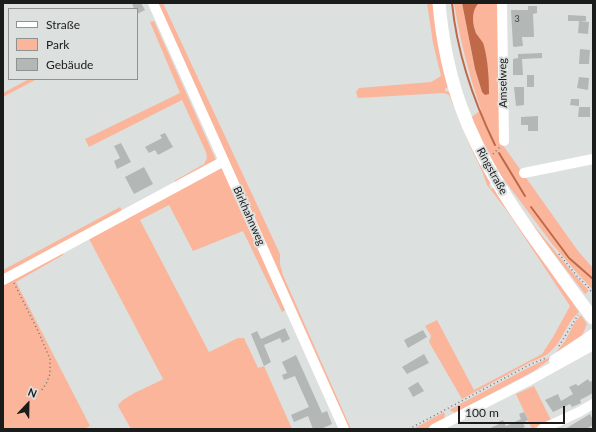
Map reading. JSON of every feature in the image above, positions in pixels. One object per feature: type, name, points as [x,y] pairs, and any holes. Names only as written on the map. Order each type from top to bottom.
[{"type":"main road","name":"Ringstraße","points":[[439,3],[447,55],[460,106],[477,145],[487,165],[516,213],[579,300],[588,316]]},
{"type":"street","name":"Birkhahnweg","points":[[153,3],[344,429]]},
{"type":"street","name":"Amselweg","points":[[502,3],[504,141]]},
{"type":"street","points":[[524,173],[593,159]]},
{"type":"street","points":[[6,278],[224,161]]},
{"type":"street","points":[[515,387],[593,334]]},
{"type":"street","points":[[434,429],[593,345]]},
{"type":"street","points":[[580,353],[593,352]]},
{"type":"street","points":[[542,429],[593,404]]},
{"type":"path","points":[[490,157],[504,141]]},
{"type":"path","points":[[558,253],[593,294]]},
{"type":"path","points":[[6,278],[38,331],[50,359],[50,374],[41,391]]},
{"type":"path","points":[[555,351],[588,316]]},
{"type":"path","points":[[409,429],[531,364],[551,355]]},
{"type":"green space","points":[[156,3],[163,3],[280,254],[280,264],[283,275],[351,429],[346,429]]},
{"type":"green space","points":[[427,3],[434,3],[448,87],[445,91],[450,92],[492,181],[489,185],[491,189],[495,187],[579,312],[571,321],[558,343],[548,354],[462,399],[429,342],[431,336],[425,326],[437,320],[474,390],[542,354],[570,306],[507,211],[487,185],[449,95],[444,93],[358,98],[356,92],[359,88],[431,82],[441,76],[433,43]]},
{"type":"green space","points":[[454,3],[462,3],[475,69],[482,92],[477,34],[474,27],[473,17],[475,8],[480,3],[499,3],[500,141],[578,251],[593,268],[593,290],[553,245],[487,157],[469,119],[481,110],[465,57]]},
{"type":"green space","points":[[154,21],[216,160],[176,184],[174,181],[204,164],[207,158],[206,152],[182,100],[89,147],[85,139],[180,93],[150,22]]},
{"type":"green space","points":[[27,80],[35,80],[3,97],[3,93]]},
{"type":"green space","points":[[222,166],[285,310],[282,312],[243,231],[193,251],[169,205],[140,220],[209,352],[238,338],[244,338],[258,368],[264,366],[292,429],[131,429],[118,406],[125,398],[163,379],[88,237],[64,251],[63,255],[16,282],[90,426],[84,429],[3,429],[3,281]]},
{"type":"green space","points":[[120,207],[123,213],[3,277],[3,270]]},
{"type":"green space","points":[[530,221],[589,291],[585,294],[529,222]]},
{"type":"green space","points":[[581,315],[587,324],[582,336],[534,371],[455,413],[449,410],[554,355],[565,341],[575,322]]},
{"type":"green space","points":[[534,386],[551,420],[532,429],[516,394]]},
{"type":"green space","points":[[444,412],[444,420],[427,429],[413,429]]},
{"type":"shaded area","points":[[462,3],[479,3],[475,8],[473,23],[483,44],[485,52],[488,70],[489,94],[485,95],[482,92],[475,69]]},
{"type":"building","points":[[132,3],[141,3],[145,10],[138,14],[138,8],[134,8]]},
{"type":"building","points":[[528,6],[537,6],[537,13],[533,14],[534,37],[522,37],[523,46],[514,47],[511,10],[528,10]]},
{"type":"building","points":[[568,15],[586,16],[586,21],[568,21]]},
{"type":"building","points":[[579,21],[589,22],[588,34],[578,33]]},
{"type":"building","points":[[580,49],[590,50],[589,64],[579,64]]},
{"type":"building","points":[[542,53],[542,58],[522,59],[523,75],[513,75],[513,59],[518,58],[518,54]]},
{"type":"building","points":[[527,75],[534,75],[534,87],[527,87]]},
{"type":"building","points":[[579,77],[589,78],[588,90],[577,88]]},
{"type":"building","points":[[514,87],[524,87],[524,105],[516,106]]},
{"type":"building","points":[[571,99],[579,99],[579,106],[570,105]]},
{"type":"building","points":[[579,107],[590,107],[590,117],[578,117]]},
{"type":"building","points":[[538,116],[538,131],[528,131],[528,125],[521,125],[521,117]]},
{"type":"building","points":[[165,133],[173,147],[158,155],[155,150],[149,153],[145,147],[162,138],[160,135]]},
{"type":"building","points":[[121,143],[131,162],[117,169],[114,161],[120,158],[114,146]]},
{"type":"building","points":[[144,167],[153,184],[134,194],[125,177]]},
{"type":"building","points":[[285,328],[290,339],[282,343],[280,338],[264,345],[271,362],[264,366],[251,334],[257,331],[261,339]]},
{"type":"building","points":[[423,330],[427,337],[408,348],[404,340]]},
{"type":"building","points":[[424,354],[429,363],[407,374],[402,367]]},
{"type":"building","points":[[296,355],[322,413],[327,411],[332,424],[321,429],[313,429],[308,416],[294,422],[291,415],[309,407],[295,376],[284,380],[282,375],[287,373],[282,362]]},
{"type":"building","points":[[588,379],[590,382],[593,380],[593,393],[580,400],[581,403],[572,407],[570,404],[553,412],[545,400],[558,394],[561,401],[573,394],[569,387],[576,384],[578,386]]},
{"type":"building","points":[[418,382],[424,391],[413,397],[408,388]]},
{"type":"building","points":[[524,412],[528,420],[523,423],[525,427],[520,429],[488,429],[499,424],[498,422],[503,420],[506,426],[521,419],[519,414]]},
{"type":"building","points":[[590,414],[593,420],[593,425],[586,429],[565,429]]},
{"type":"waterway","points":[[452,3],[454,22],[467,76],[495,145]]},
{"type":"waterway","points":[[499,153],[525,196]]},
{"type":"waterway","points":[[531,207],[569,258],[593,279]]}]
